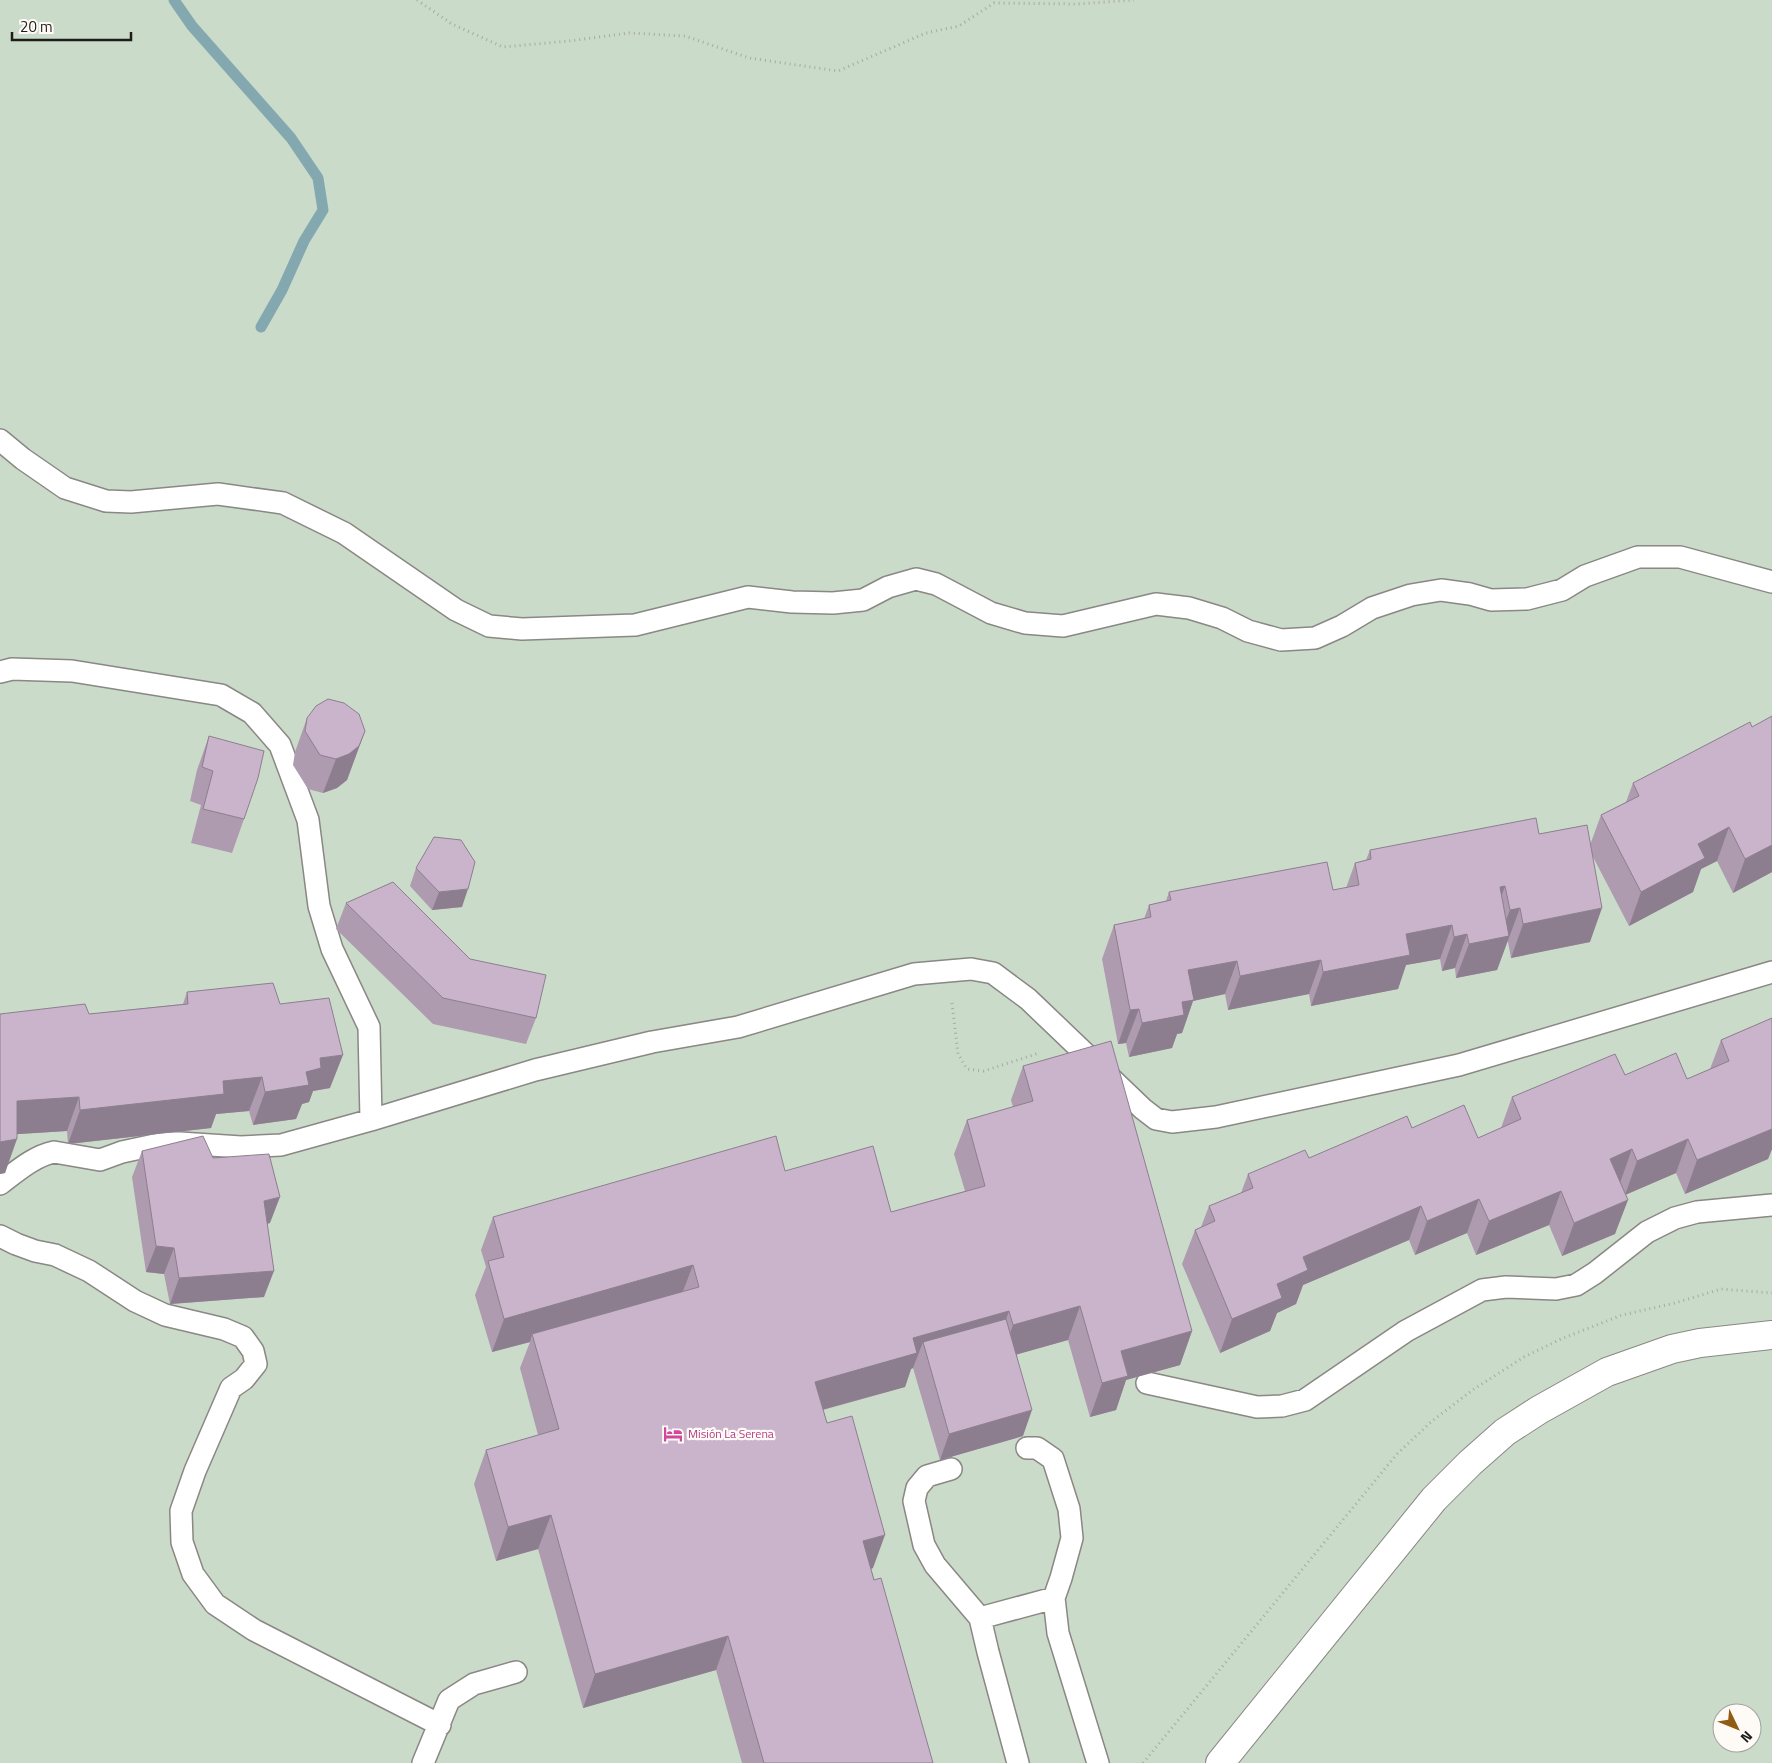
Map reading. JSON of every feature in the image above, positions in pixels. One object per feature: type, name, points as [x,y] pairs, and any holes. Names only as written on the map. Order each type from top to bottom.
[{"type":"street","points":[[1220,1763],[1434,1499],[1470,1462],[1505,1432],[1539,1410],[1607,1372],[1672,1349],[1726,1339],[1772,1335]]},
{"type":"lane","points":[[0,440],[23,459],[65,488],[106,501],[131,502],[218,494],[283,503],[344,533],[456,610],[489,626],[522,629],[635,625],[748,597],[792,602],[832,603],[863,600],[888,587],[916,579],[936,584],[991,613],[1024,623],[1063,626],[1156,604],[1189,608],[1222,618],[1248,631],[1281,640],[1315,638],[1342,626],[1372,608],[1411,595],[1441,590],[1470,594],[1491,600],[1536,597],[1562,590],[1585,576],[1638,557],[1680,557],[1772,582]]},
{"type":"lane","points":[[0,672],[12,669],[72,671],[221,696],[252,713],[280,745],[308,820],[320,906],[332,949],[369,1027],[371,1120]]},
{"type":"lane","points":[[0,1184],[28,1164],[46,1154],[54,1152],[100,1160],[122,1152],[164,1143],[180,1142],[241,1147],[281,1145],[371,1120],[535,1070],[652,1042],[738,1027],[914,974],[971,969],[993,974],[1028,998],[1143,1109],[1156,1119],[1172,1122],[1216,1117],[1459,1065],[1772,972]]},
{"type":"lane","points":[[1147,1383],[1257,1408],[1282,1406],[1304,1400],[1406,1331],[1482,1290],[1506,1287],[1556,1289],[1576,1285],[1595,1274],[1647,1232],[1675,1218],[1697,1212],[1772,1204]]},
{"type":"lane","points":[[0,1236],[29,1249],[55,1255],[80,1267],[135,1301],[164,1315],[224,1329],[243,1337],[253,1351],[256,1364],[244,1379],[231,1388],[195,1470],[181,1510],[182,1542],[194,1574],[215,1604],[254,1630],[440,1725]]},
{"type":"lane","points":[[1027,1448],[1037,1448],[1053,1459],[1069,1509],[1072,1538],[1054,1598],[1058,1633],[1098,1763]]},
{"type":"lane","points":[[951,1470],[927,1476],[917,1488],[914,1501],[924,1545],[935,1565],[980,1618],[1018,1763]]},
{"type":"lane","points":[[980,1618],[1054,1598]]},
{"type":"lane","points":[[423,1763],[449,1700],[474,1684],[516,1672]]},
{"type":"path","points":[[417,0],[452,24],[503,47],[629,33],[685,36],[749,58],[838,71],[926,32],[960,26],[994,3],[1077,4],[1134,0]]},
{"type":"path","points":[[950,970],[958,1054],[967,1069],[984,1071],[1073,1042]]},
{"type":"green space","points":[[0,0],[1772,0],[1772,1763],[0,1763]]},
{"type":"building","points":[[328,699],[344,703],[359,714],[365,731],[359,746],[349,754],[336,759],[320,755],[305,731],[307,718],[316,706]]},
{"type":"building","points":[[1772,716],[1772,845],[1745,859],[1729,827],[1698,844],[1705,858],[1641,892],[1601,815],[1639,796],[1633,783],[1750,722],[1752,727]]},
{"type":"building","points":[[209,736],[264,751],[258,778],[244,819],[203,809],[213,771],[202,767]]},
{"type":"building","points":[[1536,818],[1539,834],[1587,825],[1602,908],[1523,924],[1520,908],[1510,910],[1505,886],[1500,887],[1509,936],[1469,944],[1467,934],[1454,937],[1452,925],[1406,934],[1410,955],[1323,972],[1321,960],[1240,976],[1237,961],[1188,970],[1194,1000],[1182,1002],[1184,1015],[1142,1023],[1139,1009],[1130,1010],[1114,925],[1151,917],[1149,905],[1171,900],[1169,892],[1327,862],[1333,890],[1359,885],[1355,863],[1371,859],[1370,850]]},
{"type":"building","points":[[434,837],[461,840],[475,862],[468,889],[439,892],[416,868]]},
{"type":"building","points":[[393,882],[470,959],[546,975],[536,1018],[443,998],[346,903]]},
{"type":"building","points":[[273,983],[280,1004],[329,998],[343,1055],[320,1058],[321,1068],[306,1072],[309,1085],[265,1092],[262,1077],[223,1081],[224,1094],[80,1110],[79,1097],[17,1101],[17,1139],[0,1142],[0,1014],[85,1004],[89,1014],[188,1004],[187,992]]},
{"type":"building","points":[[1772,1018],[1772,1129],[1697,1160],[1688,1139],[1637,1161],[1632,1149],[1610,1159],[1628,1200],[1574,1223],[1561,1191],[1489,1221],[1479,1199],[1427,1221],[1421,1206],[1303,1257],[1308,1270],[1277,1284],[1282,1298],[1232,1319],[1195,1230],[1215,1221],[1209,1206],[1253,1188],[1248,1174],[1305,1150],[1309,1158],[1407,1116],[1412,1128],[1464,1105],[1478,1138],[1521,1119],[1512,1097],[1615,1054],[1625,1075],[1676,1053],[1687,1079],[1729,1061],[1721,1040]]},
{"type":"building","name":"Misión La Serena","points":[[1111,1041],[1192,1331],[1121,1351],[1128,1376],[1102,1383],[1080,1306],[1013,1325],[1009,1311],[913,1338],[917,1353],[815,1382],[827,1423],[852,1416],[885,1535],[863,1541],[874,1580],[881,1578],[933,1763],[764,1763],[728,1636],[595,1674],[551,1515],[508,1527],[486,1450],[559,1429],[532,1334],[699,1287],[693,1265],[504,1319],[488,1261],[504,1257],[493,1217],[776,1136],[785,1171],[873,1146],[891,1212],[985,1186],[967,1120],[1033,1101],[1023,1066]]},
{"type":"building","points":[[203,1136],[213,1158],[269,1154],[280,1197],[264,1201],[274,1271],[179,1278],[174,1248],[156,1246],[142,1151]]},
{"type":"building","points":[[1006,1319],[1032,1410],[949,1434],[923,1342]]},
{"type":"waterway","points":[[174,0],[192,26],[291,138],[318,178],[323,210],[304,241],[282,290],[261,327]]},
{"type":"place","name":"Misión La Serena","points":[[673,1434]]}]
